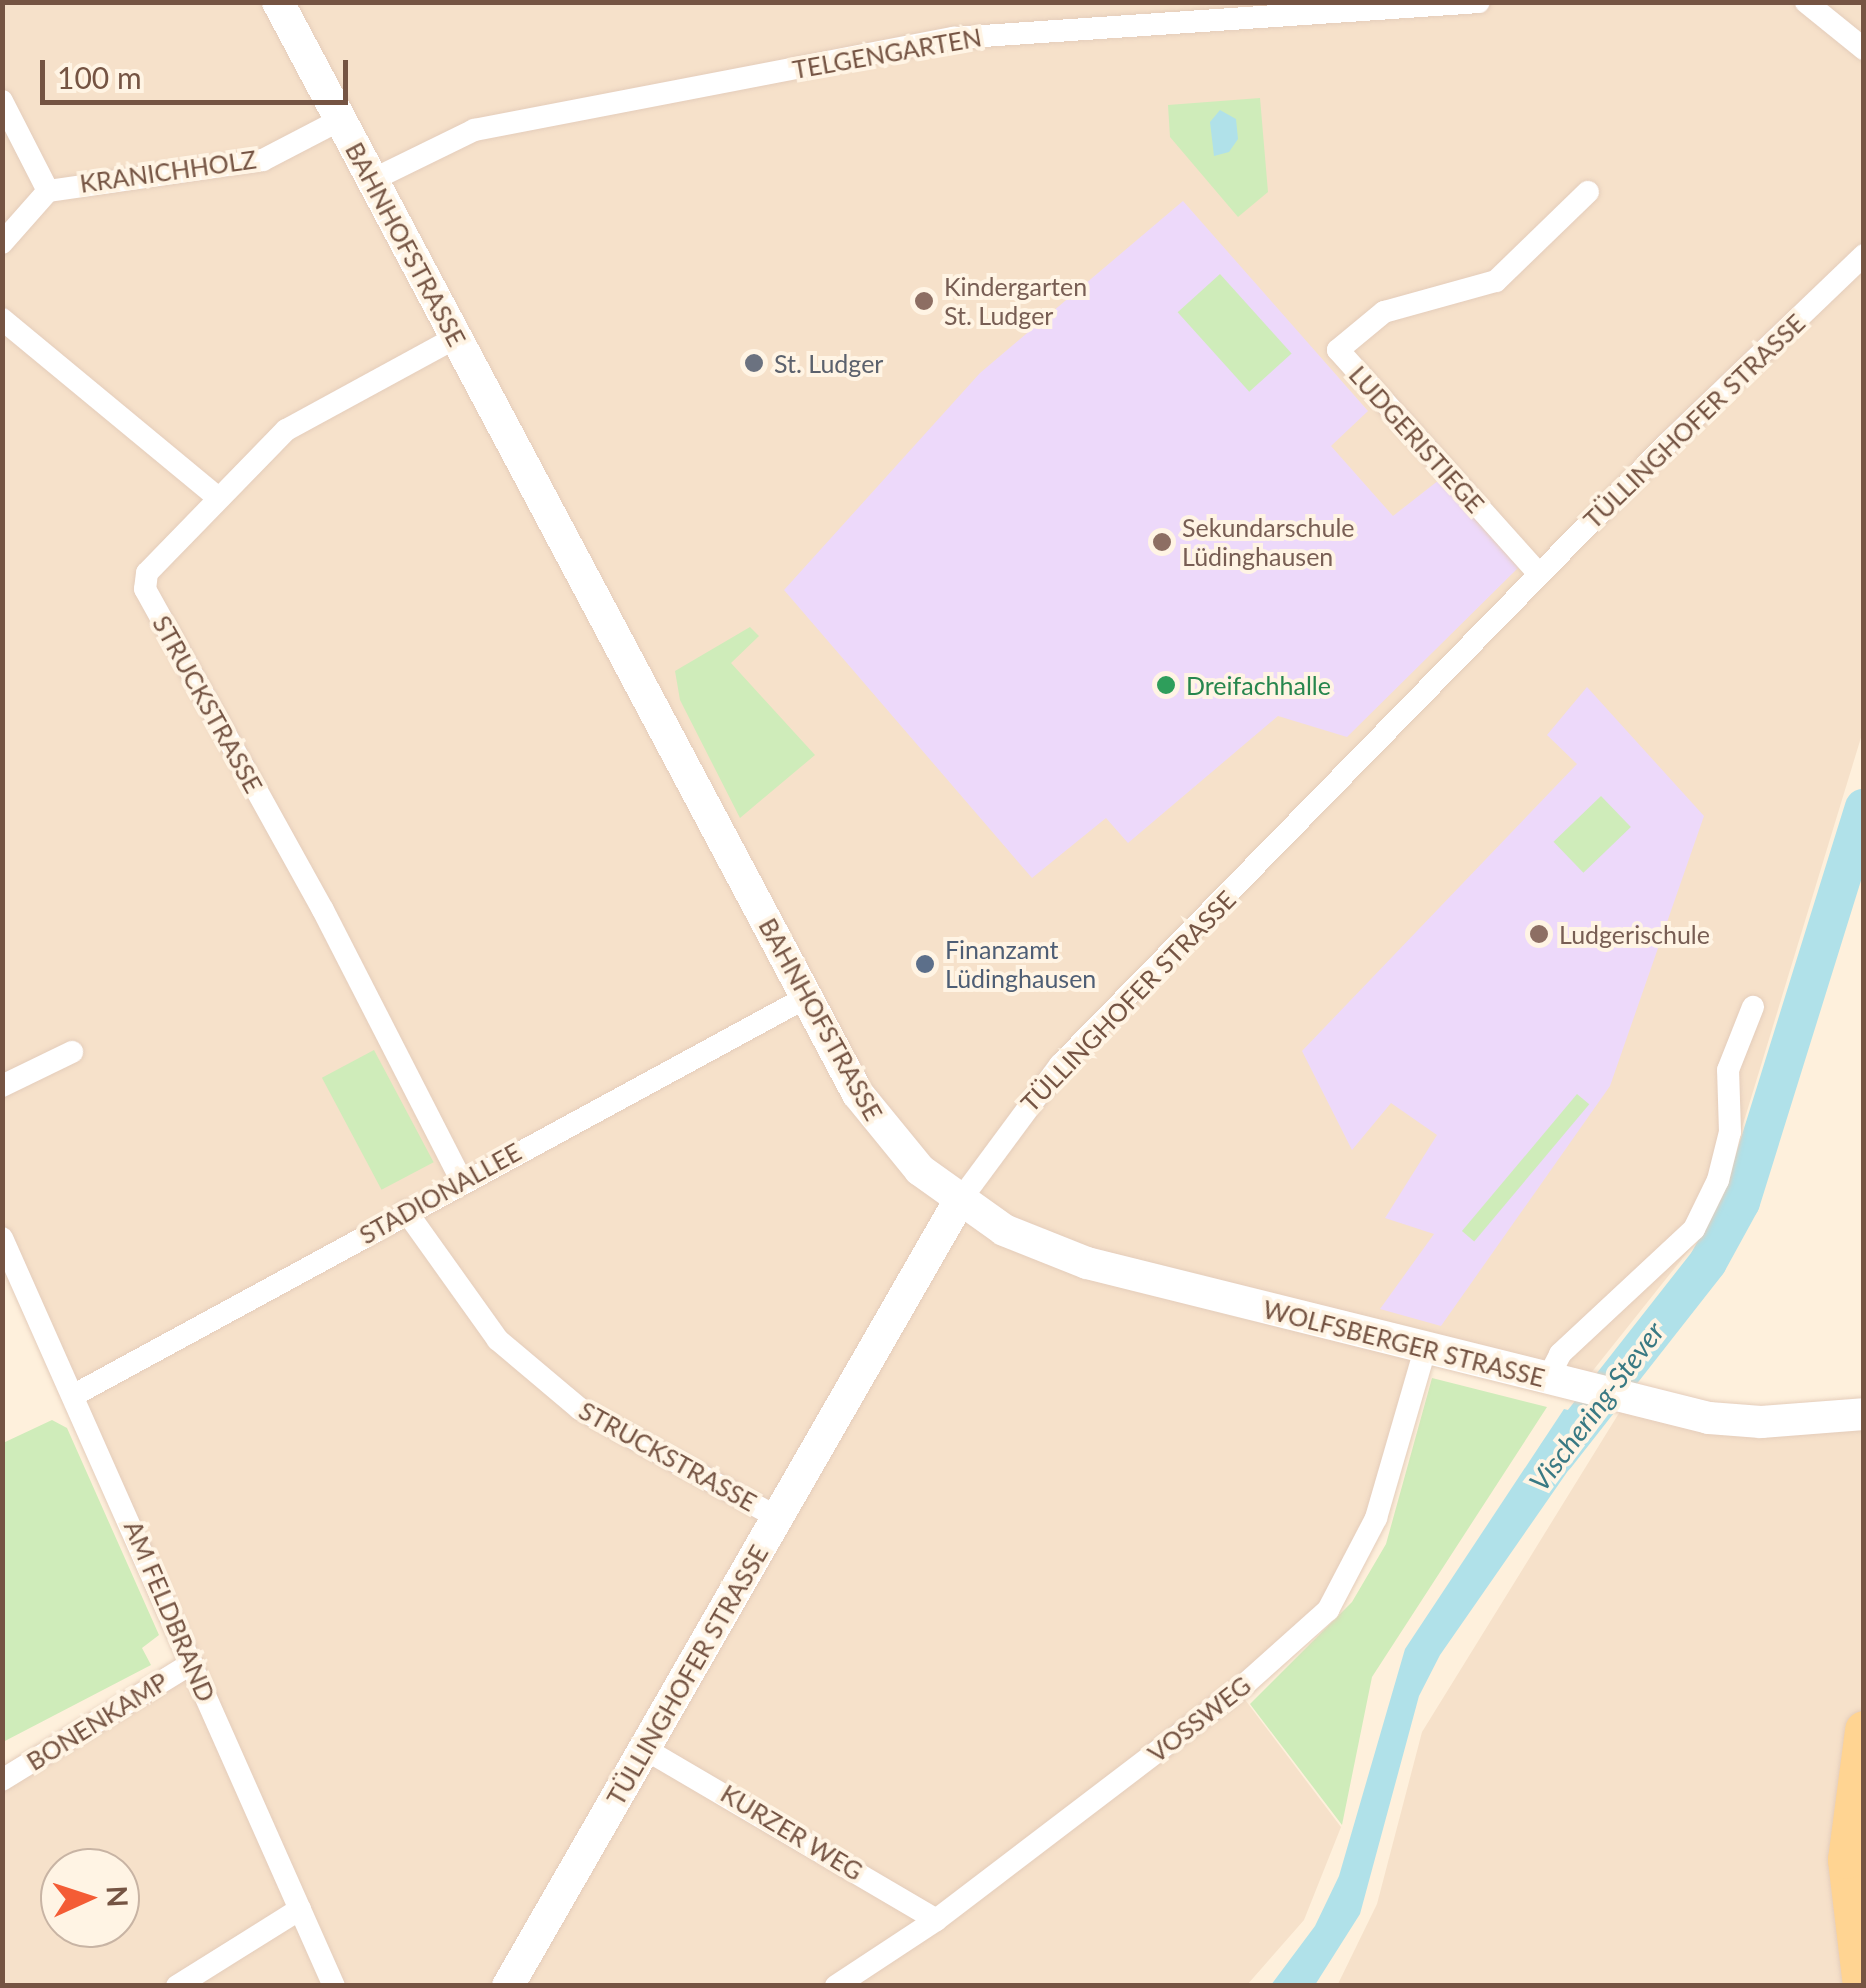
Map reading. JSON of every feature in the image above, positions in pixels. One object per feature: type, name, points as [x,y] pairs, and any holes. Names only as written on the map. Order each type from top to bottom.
[{"type":"main road","name":"BAHNHOFSTRASSE","points":[[278,2],[806,997],[877,1121],[958,1203]]},
{"type":"main road","name":"WOLFSBERGER STRASSE","points":[[958,1203],[1054,1253],[1632,1402],[1762,1422],[1864,1414]]},
{"type":"main road","name":"TÜLLINGHOFER STRASSE","points":[[508,1986],[958,1203]]},
{"type":"main road","points":[[1862,1986],[1847,1860],[1864,1730]]},
{"type":"street","name":"TELGENGARTEN","points":[[372,180],[474,130],[954,38],[1479,2]]},
{"type":"street","points":[[1806,2],[1864,48]]},
{"type":"street","name":"KRANICHHOLZ","points":[[2,100],[48,191]]},
{"type":"street","name":"KRANICHHOLZ","points":[[2,243],[48,191],[263,160],[340,120]]},
{"type":"street","name":"LUDGERISTIEGE","points":[[1539,574],[1338,350],[1384,312],[1496,281],[1588,192]]},
{"type":"street","name":"TÜLLINGHOFER STRASSE","points":[[958,1203],[1060,1066],[1539,574],[1864,255]]},
{"type":"street","points":[[2,320],[217,497]]},
{"type":"street","name":"STRUCKSTRASSE","points":[[455,338],[286,430],[147,573],[145,590],[323,910],[461,1180]]},
{"type":"street","name":"STADIONALLEE","points":[[76,1394],[461,1180],[806,997]]},
{"type":"street","points":[[1556,1382],[1560,1354],[1694,1228],[1718,1180],[1730,1132],[1728,1070],[1753,1007]]},
{"type":"street","points":[[2,1086],[72,1052]]},
{"type":"street","name":"STRUCKSTRASSE","points":[[406,1211],[429,1252],[498,1340],[580,1410],[778,1518]]},
{"type":"street","name":"AM FELDBRAND","points":[[2,1238],[76,1394],[334,1986]]},
{"type":"street","name":"VOSSWEG","points":[[836,1986],[936,1920],[1244,1685],[1328,1610],[1376,1518],[1425,1349]]},
{"type":"street","name":"BONENKAMP","points":[[2,1780],[192,1663]]},
{"type":"street","name":"KURZER WEG","points":[[645,1748],[936,1920]]},
{"type":"street","points":[[177,1986],[300,1909]]},
{"type":"shaded area","points":[[3,3],[1863,3],[1863,731],[1726,1180],[1705,1230],[1579,1388],[1424,1349],[1351,1568],[1240,1693],[1341,1827],[1304,1920],[1247,1985],[3,1986],[3,1785],[196,1663],[3,1226]]},
{"type":"shaded area","name":"Sekundarschule Lüdinghausen","points":[[1183,201],[1368,411],[1331,446],[1393,516],[1439,480],[1519,567],[1347,737],[1278,716],[1128,843],[1106,818],[1032,878],[784,590],[980,373]]},
{"type":"shaded area","name":"Ludgerischule","points":[[1587,687],[1704,816],[1610,1086],[1441,1326],[1380,1309],[1434,1234],[1385,1218],[1437,1135],[1391,1103],[1352,1150],[1302,1051],[1577,764],[1547,735]]},
{"type":"shaded area","points":[[1624,1405],[1863,1418],[1863,1703],[1848,1794],[1860,1985],[1337,1986],[1377,1904],[1422,1732]]},
{"type":"green space","points":[[1260,98],[1268,192],[1238,217],[1170,137],[1168,105]]},
{"type":"green space","points":[[1220,274],[1292,354],[1249,392],[1178,312]]},
{"type":"green space","points":[[750,627],[759,636],[731,663],[815,755],[740,818],[680,700],[675,671]]},
{"type":"green space","points":[[1601,796],[1631,827],[1583,873],[1554,842]]},
{"type":"green space","points":[[374,1050],[434,1162],[382,1190],[322,1078]]},
{"type":"green space","points":[[1577,1094],[1589,1104],[1474,1241],[1462,1231]]},
{"type":"green space","points":[[1432,1378],[1547,1407],[1372,1677],[1342,1825],[1250,1704],[1352,1602],[1386,1544]]},
{"type":"green space","points":[[52,1420],[67,1428],[159,1635],[142,1648],[151,1665],[3,1742],[3,1443]]},
{"type":"water","points":[[1220,110],[1236,119],[1238,139],[1229,152],[1214,156],[1210,122]]},
{"type":"water","points":[[1564,1409],[1604,1419],[1440,1655],[1419,1696],[1360,1914],[1315,1985],[1271,1985],[1315,1926],[1339,1876],[1405,1649]]},
{"type":"waterway","name":"Vischering-Stever","points":[[1556,1456],[1708,1262],[1741,1202],[1864,808]]},
{"type":"place","name":"Kindergarten St. Ludger","points":[[924,301]]},
{"type":"place","name":"St. Ludger","points":[[754,363]]},
{"type":"place","name":"Sekundarschule Lüdinghausen","points":[[1162,542]]},
{"type":"place","name":"Dreifachhalle","points":[[1166,685]]},
{"type":"place","name":"Ludgerischule","points":[[1539,934]]},
{"type":"place","name":"Finanzamt Lüdinghausen","points":[[925,964]]}]
